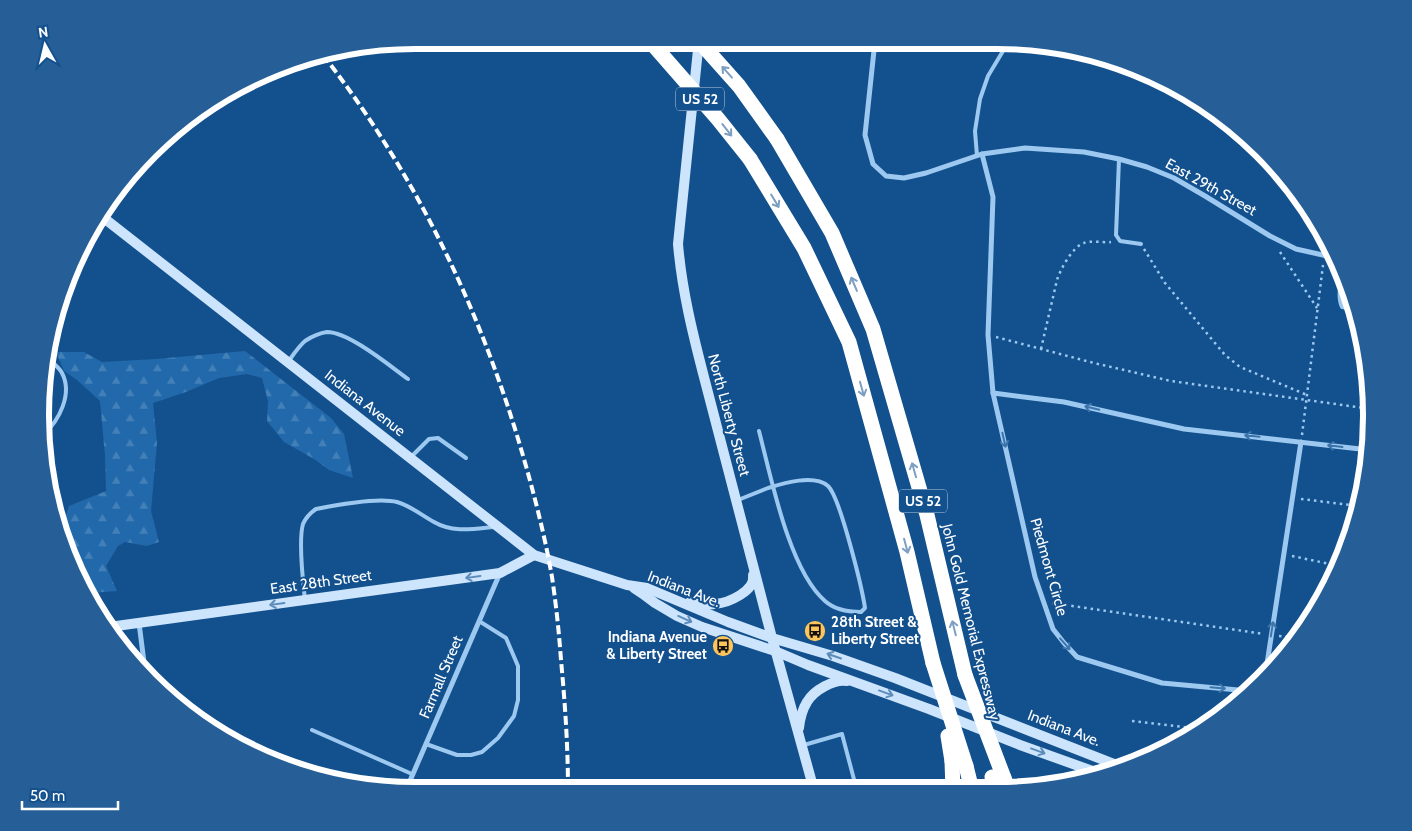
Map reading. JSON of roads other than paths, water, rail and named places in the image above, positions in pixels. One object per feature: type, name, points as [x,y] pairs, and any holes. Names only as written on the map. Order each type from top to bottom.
[{"type":"highway","name":"US 52","points":[[656,49],[718,119],[750,159],[804,248],[849,342],[908,552],[933,664],[959,764]]},
{"type":"highway","name":"John Gold Memorial Expressway","points":[[706,49],[739,86],[777,139],[832,233],[873,329],[927,515],[965,675],[999,782]]},
{"type":"highway","points":[[955,782],[959,764]]},
{"type":"highway","points":[[959,764],[968,782]]},
{"type":"main road","name":"North Liberty Street","points":[[697,49],[678,244],[681,275],[694,340],[775,651],[812,782]]},
{"type":"main road","name":"Indiana Avenue","points":[[106,220],[534,555],[627,585]]},
{"type":"main road","name":"East 28th Street","points":[[116,626],[500,573],[534,555]]},
{"type":"main road","points":[[677,600],[712,605],[733,599],[751,586],[754,579],[751,556]]},
{"type":"main road","name":"Indiana Ave.","points":[[627,585],[647,588],[772,638],[895,678],[1112,763]]},
{"type":"main road","name":"Indiana Ave.","points":[[627,585],[655,603],[694,623],[775,651],[1091,770]]},
{"type":"main road","points":[[800,741],[802,711],[808,700],[816,692],[834,682],[842,680],[862,684]]},
{"type":"street","name":"East 29th Street","points":[[873,49],[865,136],[873,164],[886,176],[904,178],[926,173],[980,155],[1026,148],[1084,152],[1147,167],[1174,178],[1270,236],[1296,249],[1327,256]]},
{"type":"street","name":"Piedmont Circle","points":[[980,155],[992,197],[988,335],[993,393],[1035,577],[1053,629],[1077,657],[1162,683],[1239,690]]},
{"type":"street","points":[[993,393],[1064,402],[1184,429],[1361,449]]},
{"type":"street","points":[[1267,662],[1301,442]]},
{"type":"street","name":"Farmall Street","points":[[409,782],[500,573]]},
{"type":"street","points":[[139,623],[144,661]]},
{"type":"lane","points":[[980,155],[975,130],[980,99],[988,76],[1004,49]]},
{"type":"lane","points":[[1119,159],[1116,235],[1120,241],[1141,244]]},
{"type":"lane","points":[[1340,289],[1339,298],[1342,308],[1347,309]]},
{"type":"lane","points":[[288,362],[305,341],[318,334],[328,332],[359,345],[408,379]]},
{"type":"lane","points":[[50,428],[61,412],[65,396],[62,372],[53,363]]},
{"type":"lane","points":[[736,500],[773,487],[790,482],[817,481],[828,486],[839,508],[865,608],[861,612],[846,611],[826,602],[810,582],[796,556],[780,513],[773,487],[759,431]]},
{"type":"lane","points":[[410,458],[429,440],[438,438],[466,458]]},
{"type":"lane","points":[[305,600],[301,543],[303,524],[308,515],[316,509],[374,501],[394,501],[408,506],[447,528],[461,530],[498,526]]},
{"type":"lane","points":[[426,744],[457,755],[471,755],[482,752],[498,738],[514,716],[518,700],[518,666],[506,638],[479,622]]},
{"type":"lane","points":[[312,730],[412,774]]},
{"type":"lane","points":[[800,741],[842,734],[855,782]]},
{"type":"railway","points":[[327,60],[386,144],[439,239],[462,288],[502,390],[533,492],[552,577],[564,692],[568,782]]},
{"type":"place","name":"28th Street & Liberty Street","points":[[815,631]]},
{"type":"place","name":"Indiana Avenue & Liberty Street","points":[[723,646]]}]
